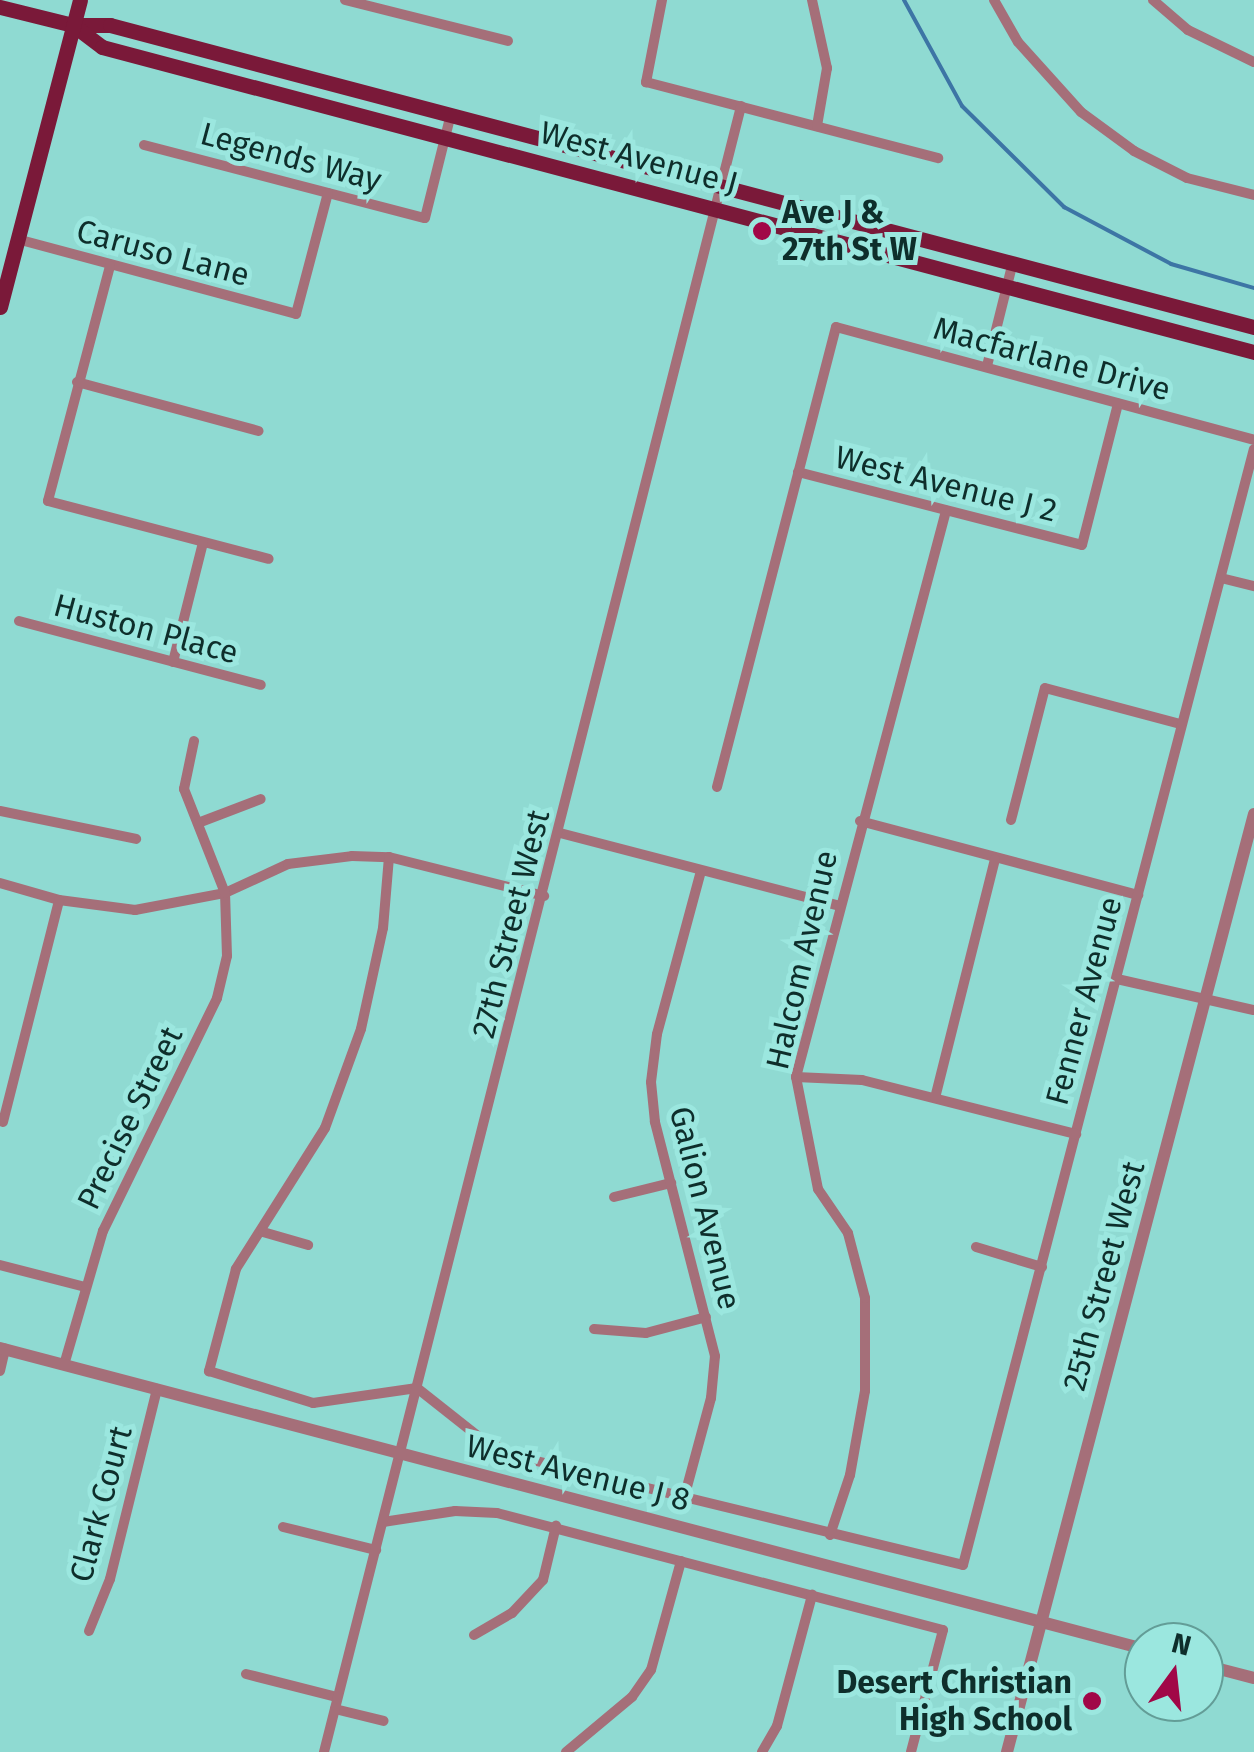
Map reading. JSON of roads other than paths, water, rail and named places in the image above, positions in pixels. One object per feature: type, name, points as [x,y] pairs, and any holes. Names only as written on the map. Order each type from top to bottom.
[{"type":"main road","points":[[0,307],[80,0]]},
{"type":"main road","name":"West Avenue J","points":[[0,6],[73,26],[110,25],[1254,327]]},
{"type":"main road","name":"West Avenue J","points":[[73,26],[102,47],[716,206],[1254,352]]},
{"type":"street","points":[[345,0],[508,41]]},
{"type":"street","points":[[662,0],[646,82],[938,158]]},
{"type":"street","points":[[812,0],[828,68],[818,126]]},
{"type":"street","points":[[994,0],[1018,42],[1080,112],[1134,151],[1187,178],[1254,195]]},
{"type":"street","points":[[1153,0],[1188,30],[1254,62]]},
{"type":"street","name":"27th Street West","points":[[324,1752],[560,833],[741,106]]},
{"type":"street","points":[[445,135],[450,114]]},
{"type":"street","name":"Legends Way","points":[[144,144],[424,218],[445,135]]},
{"type":"street","name":"Caruso Lane","points":[[17,240],[296,314],[328,193]]},
{"type":"street","points":[[987,366],[1013,262]]},
{"type":"street","points":[[110,266],[48,501],[268,559]]},
{"type":"street","name":"Macfarlane Drive","points":[[798,472],[836,327],[1254,440]]},
{"type":"street","points":[[77,382],[258,431]]},
{"type":"street","name":"West Avenue J 2","points":[[798,472],[1082,545],[1118,404]]},
{"type":"street","name":"Fenner Avenue","points":[[830,1535],[963,1565],[1254,449]]},
{"type":"street","points":[[717,786],[798,472]]},
{"type":"street","name":"Halcom Avenue","points":[[830,1535],[850,1474],[865,1391],[865,1298],[848,1233],[818,1189],[796,1077],[837,905],[946,510]]},
{"type":"street","points":[[173,662],[203,543]]},
{"type":"street","points":[[1221,578],[1254,586]]},
{"type":"street","name":"Huston Place","points":[[19,621],[261,685]]},
{"type":"street","points":[[1011,820],[1044,688],[1180,724]]},
{"type":"street","name":"Precise Street","points":[[64,1365],[86,1288],[127,1176],[216,998],[228,956],[224,893],[184,789],[194,741]]},
{"type":"street","points":[[198,822],[260,798]]},
{"type":"street","points":[[0,811],[136,840]]},
{"type":"street","name":"25th Street West","points":[[1007,1752],[1254,814]]},
{"type":"street","points":[[860,821],[1138,896]]},
{"type":"street","points":[[560,833],[837,905]]},
{"type":"street","points":[[389,858],[383,928],[362,1029],[325,1128],[264,1232],[236,1270],[209,1371],[313,1403],[418,1388],[479,1437],[516,1456],[830,1535]]},
{"type":"street","points":[[0,883],[59,900],[136,910],[224,893],[288,864],[389,858],[544,896]]},
{"type":"street","points":[[935,1098],[995,859]]},
{"type":"street","name":"Galion Avenue","points":[[684,1498],[711,1398],[714,1356],[671,1183],[651,1082],[657,1034],[701,870]]},
{"type":"street","points":[[3,1122],[59,900]]},
{"type":"street","points":[[1117,979],[1254,1010]]},
{"type":"street","points":[[796,1077],[862,1080],[1076,1134]]},
{"type":"street","points":[[614,1197],[671,1183]]},
{"type":"street","points":[[264,1232],[308,1245]]},
{"type":"street","points":[[976,1247],[1042,1268]]},
{"type":"street","points":[[0,1264],[86,1288]]},
{"type":"street","points":[[594,1328],[646,1333],[706,1318]]},
{"type":"street","points":[[0,1371],[3,1349]]},
{"type":"street","name":"West Avenue J 8","points":[[3,1349],[1124,1644]]},
{"type":"street","name":"Clark Court","points":[[89,1631],[110,1579],[156,1390]]},
{"type":"street","points":[[383,1522],[455,1511],[556,1526],[943,1630],[910,1752]]},
{"type":"street","points":[[474,1634],[512,1613],[542,1580],[556,1526]]},
{"type":"street","points":[[282,1527],[376,1550]]},
{"type":"street","points":[[566,1752],[632,1697],[651,1670],[681,1561]]},
{"type":"street","points":[[762,1752],[777,1726],[812,1595]]},
{"type":"street","points":[[1224,1670],[1254,1678]]},
{"type":"street","points":[[246,1674],[384,1721]]},
{"type":"waterway","points":[[904,0],[962,106],[1064,207],[1171,264],[1254,288]]},
{"type":"place","name":"Ave J & 27th St W","points":[[762,231]]},
{"type":"place","name":"Desert Christian High School","points":[[1092,1701]]}]
